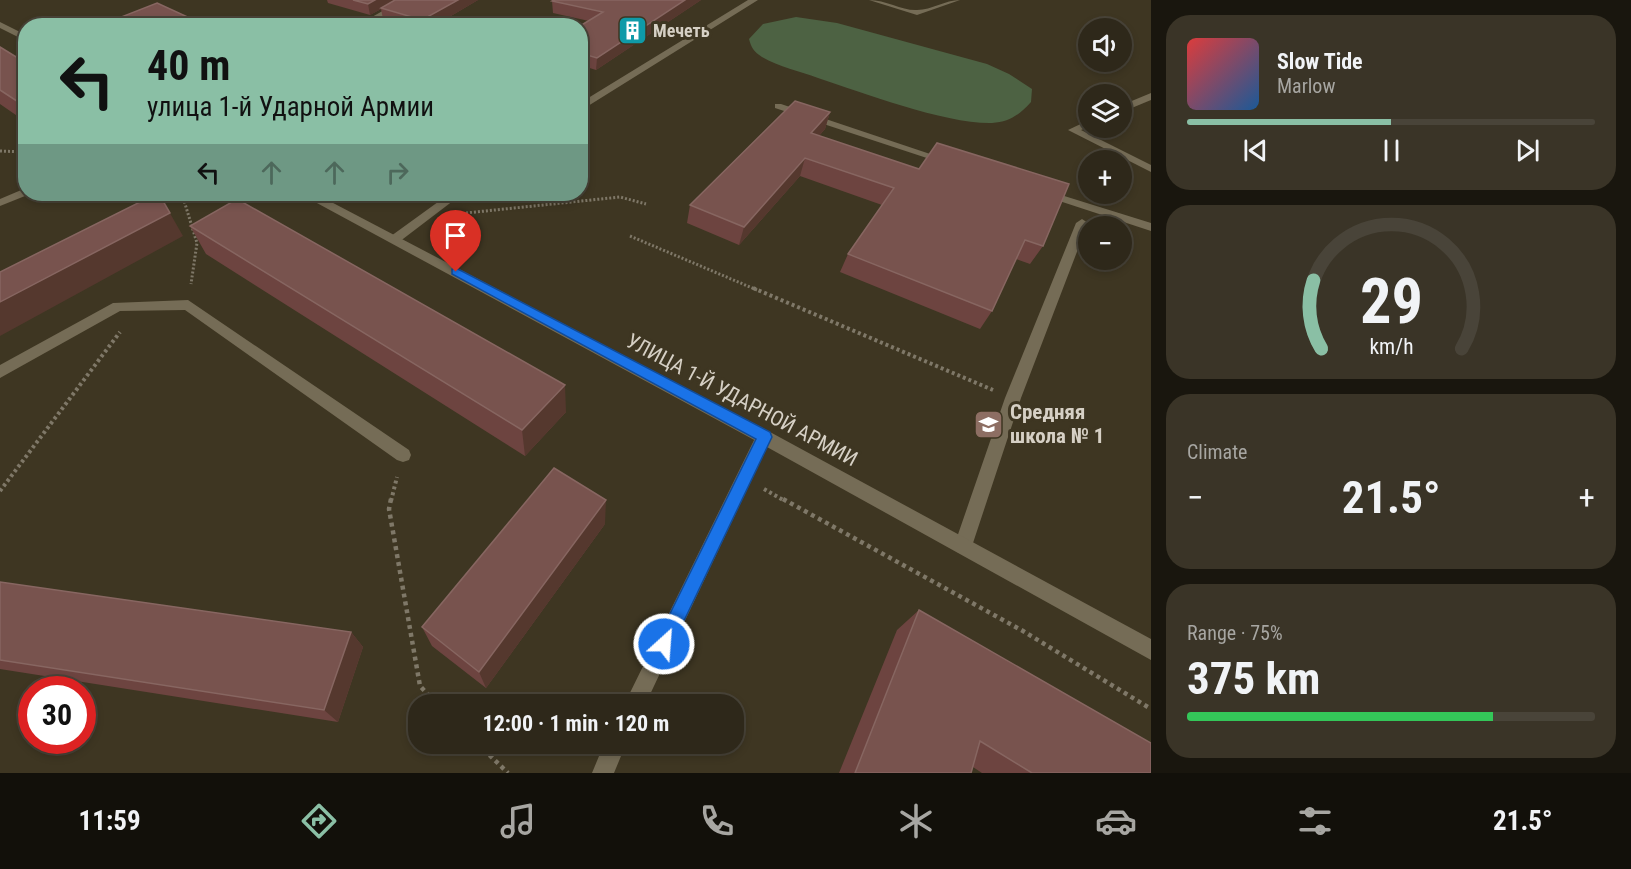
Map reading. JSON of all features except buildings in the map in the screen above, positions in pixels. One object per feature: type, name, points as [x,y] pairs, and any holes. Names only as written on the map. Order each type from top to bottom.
[{"type":"main road","points":[[375,18],[408,0]]},
{"type":"main road","points":[[588,103],[754,0]]},
{"type":"main road","points":[[873,0],[917,13],[956,0]]},
{"type":"main road","points":[[0,25],[18,35]]},
{"type":"main road","points":[[1132,105],[1151,96]]},
{"type":"main road","points":[[778,106],[959,165]]},
{"type":"main road","points":[[1089,138],[1151,169]]},
{"type":"main road","points":[[1038,191],[1151,227]]},
{"type":"main road","points":[[0,203],[18,195]]},
{"type":"main road","name":"УЛИЦА 1-Й УДАРНОЙ АРМИИ","points":[[322,201],[764,437],[1151,650]]},
{"type":"main road","points":[[395,239],[446,201]]},
{"type":"main road","points":[[963,546],[1012,398],[1078,233]]},
{"type":"main road","points":[[0,372],[117,306],[188,305],[403,455]]},
{"type":"main road","points":[[639,694],[764,437]]},
{"type":"main road","points":[[603,773],[611,754]]},
{"type":"path","points":[[0,152],[18,152]]},
{"type":"path","points":[[588,200],[621,197],[646,204]]},
{"type":"path","points":[[184,201],[197,243],[188,305]]},
{"type":"path","points":[[424,217],[582,201]]},
{"type":"path","points":[[630,236],[1012,398]]},
{"type":"path","points":[[0,491],[139,307]]},
{"type":"path","points":[[403,455],[389,509],[420,686],[428,694]]},
{"type":"path","points":[[744,481],[775,493],[1023,631],[1151,709]]},
{"type":"path","points":[[488,754],[508,773]]},
{"type":"green space","points":[[796,17],[837,23],[987,64],[1009,74],[1032,89],[1031,102],[1014,117],[1004,121],[973,122],[951,118],[905,106],[782,66],[762,57],[755,51],[749,39],[763,24]]},
{"type":"place","name":"Мечеть","points":[[632,30]]},
{"type":"place","name":"Средняя школа № 1","points":[[989,424]]},
{"type":"route","points":[[456,272],[764,437],[664,644]]}]
